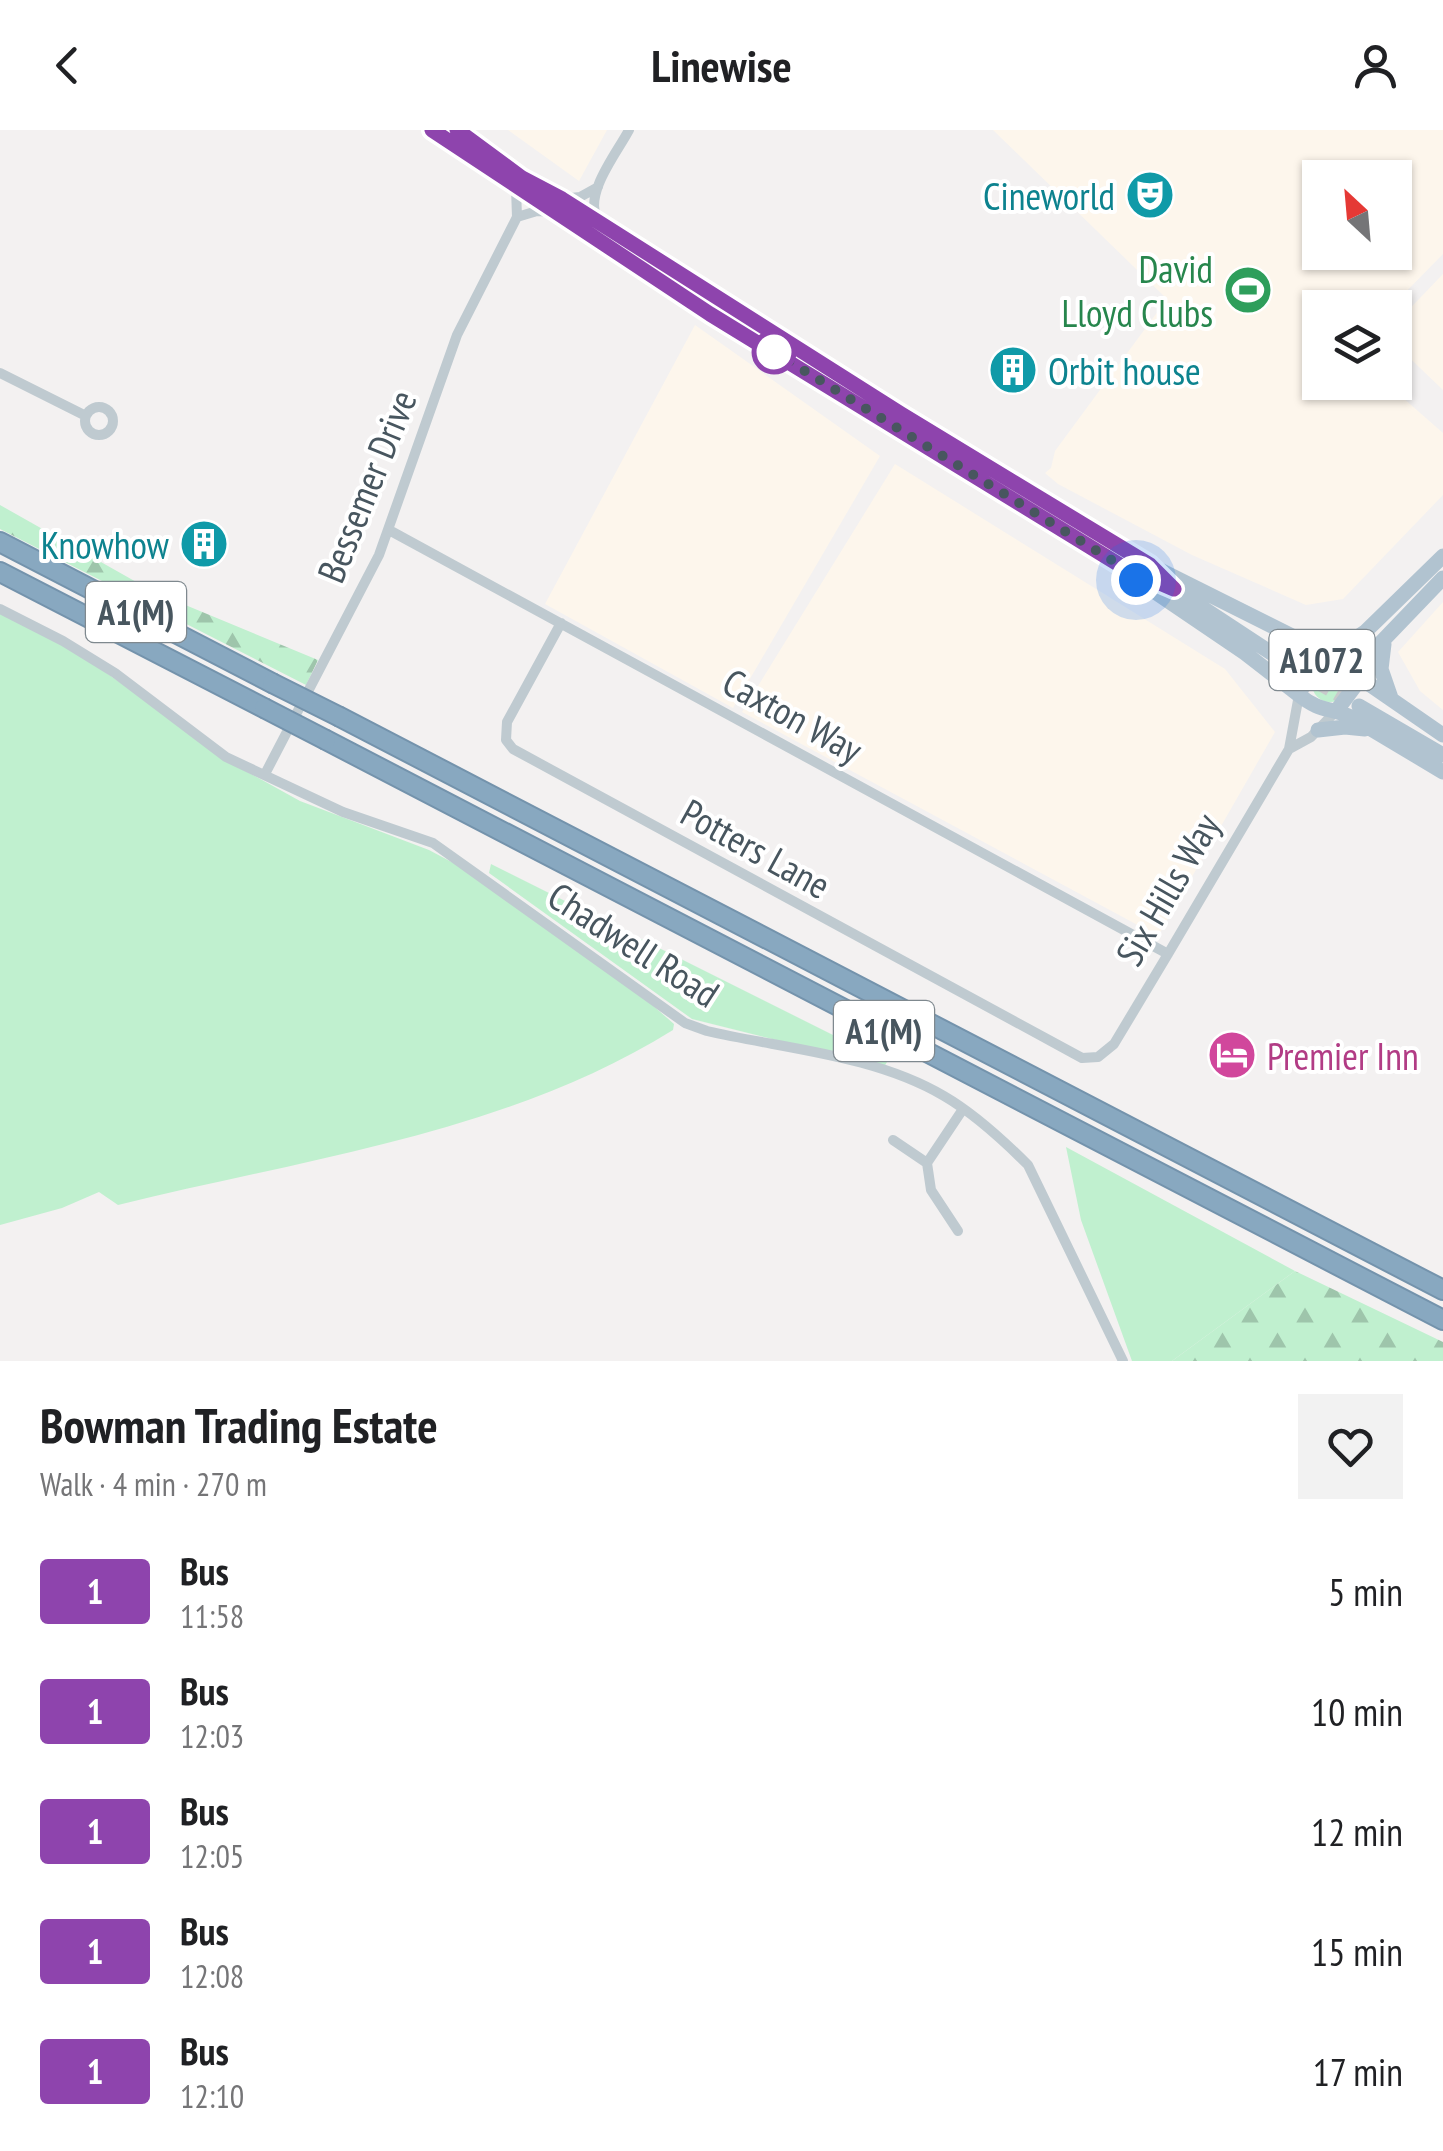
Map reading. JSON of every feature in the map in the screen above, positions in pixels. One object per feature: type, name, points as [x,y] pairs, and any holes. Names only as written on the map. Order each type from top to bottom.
[{"type":"highway","name":"A1(M)","points":[[0,542],[1443,1290]]},
{"type":"highway","name":"A1(M)","points":[[0,572],[1443,1320]]},
{"type":"main road","name":"A1072","points":[[432,130],[516,188],[600,224],[1150,565],[1342,659],[1356,675],[1443,734]]},
{"type":"main road","name":"A1072","points":[[458,130],[710,314],[1123,567],[1174,589],[1297,670]]},
{"type":"main road","points":[[1330,656],[1365,632],[1443,556]]},
{"type":"main road","name":"A1072","points":[[1150,565],[1174,589]]},
{"type":"main road","name":"A1072","points":[[1123,567],[1319,709],[1337,710],[1443,772]]},
{"type":"main road","points":[[1356,675],[1369,656],[1443,578]]},
{"type":"main road","points":[[1384,644],[1381,669],[1391,700]]},
{"type":"main road","name":"A1072","points":[[1300,695],[1310,670],[1330,656]]},
{"type":"main road","name":"A1072","points":[[1337,710],[1355,686],[1356,675]]},
{"type":"main road","name":"A1072","points":[[1359,706],[1443,756]]},
{"type":"main road","points":[[1318,730],[1369,730]]},
{"type":"street","points":[[600,224],[593,204],[630,130]]},
{"type":"street","points":[[517,218],[580,197],[599,186]]},
{"type":"street","name":"Bessemer Drive","points":[[265,774],[389,530],[457,335],[517,218],[516,188]]},
{"type":"street","points":[[0,373],[86,416]]},
{"type":"street","name":"Caxton Way","points":[[389,530],[1168,954]]},
{"type":"street","name":"Chadwell Road","points":[[0,609],[115,673],[226,758],[342,812],[433,843],[685,1023],[722,1035],[870,1066],[918,1083],[964,1110],[1028,1164],[1123,1361]]},
{"type":"street","name":"Potters Lane","points":[[561,623],[507,722],[506,740],[513,749],[1074,1055],[1098,1057]]},
{"type":"street","name":"Six Hills Way","points":[[1098,1057],[1114,1044],[1289,750],[1300,695]]},
{"type":"street","name":"Six Hills Way","points":[[1289,750],[1318,730],[1337,710]]},
{"type":"street","points":[[958,1231],[931,1190],[928,1162],[964,1110]]},
{"type":"street","points":[[893,1140],[928,1162]]},
{"type":"shaded area","points":[[508,130],[607,130],[579,181]]},
{"type":"shaded area","points":[[993,130],[1443,130],[1443,254],[1408,290],[1302,290],[1302,400],[1405,400],[1443,433],[1443,495],[1343,599],[1306,605],[1192,555],[1058,484],[1045,473],[1051,468],[1055,451],[1167,299]]},
{"type":"shaded area","points":[[1443,274],[1443,390],[1412,360],[1412,306]]},
{"type":"shaded area","points":[[695,325],[880,456],[733,708],[545,604]]},
{"type":"shaded area","points":[[895,464],[1225,669],[1275,732],[1158,936],[742,712]]},
{"type":"shaded area","points":[[1443,602],[1443,710],[1420,691],[1398,652]]},
{"type":"green space","points":[[0,505],[154,592],[318,660],[306,685],[0,529]]},
{"type":"green space","points":[[0,613],[60,640],[242,769],[300,801],[429,850],[461,867],[642,996],[674,1024],[673,1030],[609,1065],[474,1119],[332,1157],[118,1205],[99,1192],[62,1208],[0,1225]]},
{"type":"green space","points":[[1330,666],[1343,671],[1348,684],[1343,697],[1330,702],[1317,697],[1312,684],[1317,671]]},
{"type":"green space","points":[[491,864],[887,1062],[884,1067],[692,1019],[489,873]]},
{"type":"green space","points":[[1066,1147],[1295,1271],[1172,1361],[1132,1361],[1081,1220]]},
{"type":"green space","points":[[1295,1271],[1443,1342],[1443,1361],[1172,1361]]},
{"type":"tunnel","points":[[1297,670],[1354,703]]},
{"type":"bus line","name":"1","points":[[432,130],[710,314],[1123,567],[1174,589],[1150,565],[901,414],[562,199],[522,178],[457,130]]},
{"type":"place","name":"Cineworld","points":[[1150,195]]},
{"type":"place","name":"David Lloyd Clubs","points":[[1248,290]]},
{"type":"place","name":"Orbit house","points":[[1013,370]]},
{"type":"place","name":"Knowhow","points":[[204,544]]},
{"type":"place","name":"Premier Inn","points":[[1232,1055]]},
{"type":"route","points":[[774,352],[1123,567],[1136,580]]}]
